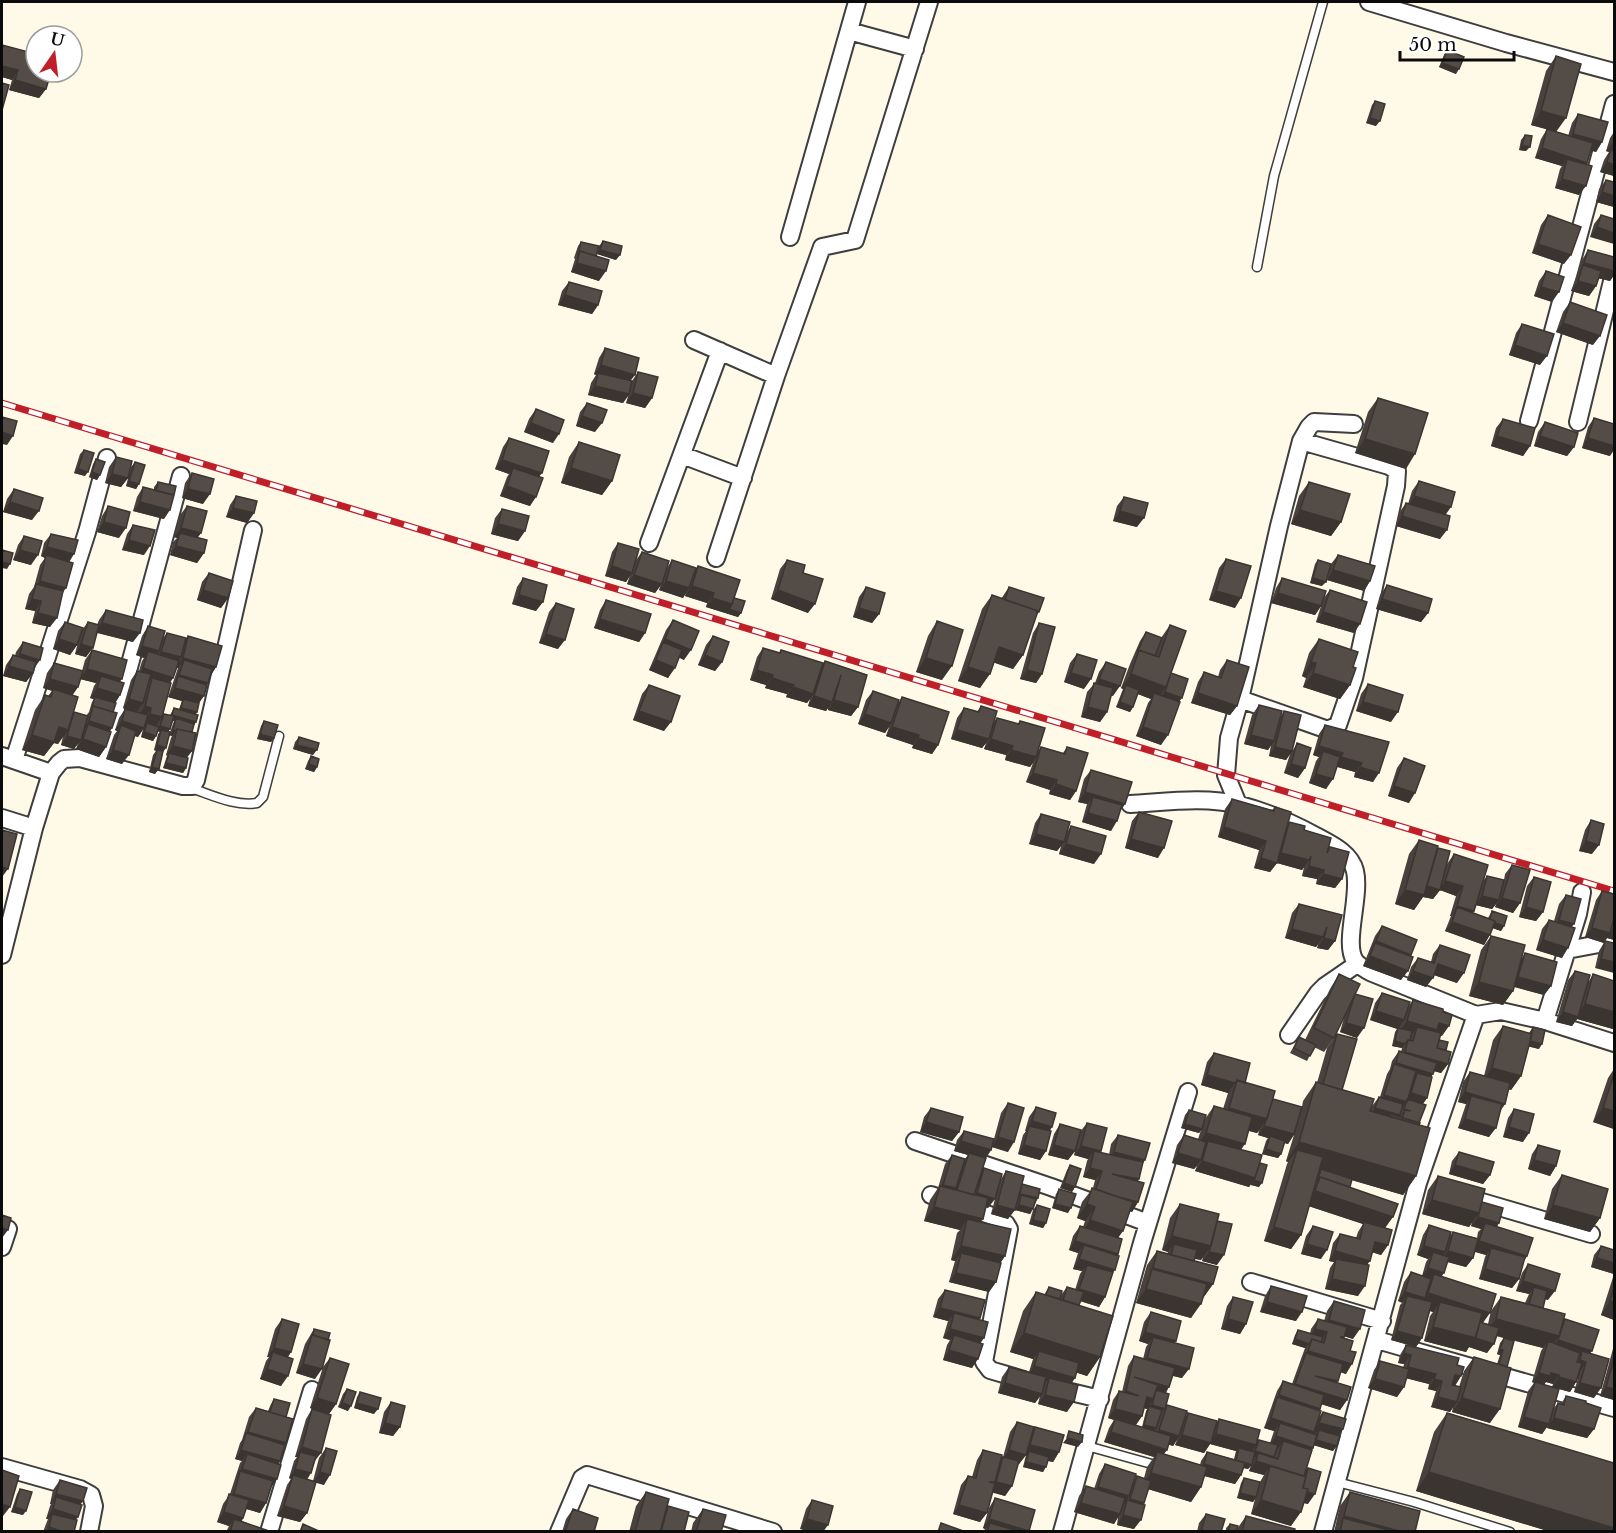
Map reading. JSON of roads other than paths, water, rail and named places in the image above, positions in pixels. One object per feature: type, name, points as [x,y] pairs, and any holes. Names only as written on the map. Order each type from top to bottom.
[{"type":"street","points":[[790,237],[857,2]]},
{"type":"street","points":[[716,558],[776,376],[822,247],[855,240],[929,2]]},
{"type":"street","points":[[1370,2],[1506,43],[1614,72]]},
{"type":"street","points":[[849,31],[915,49]]},
{"type":"street","points":[[1529,421],[1614,104]]},
{"type":"street","points":[[1578,422],[1614,273]]},
{"type":"street","points":[[694,340],[776,376]]},
{"type":"street","points":[[649,543],[720,351]]},
{"type":"street","points":[[1238,804],[1226,775],[1229,738],[1301,441],[1314,422],[1354,424]]},
{"type":"street","points":[[1240,699],[1328,730],[1338,725],[1354,678],[1396,486],[1397,471],[1389,466],[1301,441]]},
{"type":"street","points":[[682,455],[743,478]]},
{"type":"street","points":[[51,773],[8,758],[78,563],[107,458]]},
{"type":"street","points":[[103,763],[181,476]]},
{"type":"street","points":[[2,955],[34,828],[51,773],[58,763],[70,757],[103,763],[188,787],[192,786],[196,780],[253,530]]},
{"type":"street","points":[[1130,804],[1198,801],[1238,804],[1287,820],[1342,851],[1352,863],[1357,887],[1351,950],[1357,964],[1370,972],[1476,1015],[1501,1011],[1545,1021],[1614,1043]]},
{"type":"street","points":[[2,818],[34,828]]},
{"type":"street","points":[[1545,1021],[1578,914],[1581,892]]},
{"type":"street","points":[[1567,950],[1593,945],[1614,945]]},
{"type":"street","points":[[1289,1035],[1324,986],[1357,964]]},
{"type":"street","points":[[1323,1532],[1382,1321],[1476,1015]]},
{"type":"street","points":[[1062,1532],[1148,1223],[1188,1092]]},
{"type":"street","points":[[915,1142],[1051,1187],[1148,1223]]},
{"type":"street","points":[[931,1195],[998,1218],[1006,1224],[1008,1229],[984,1357],[986,1366],[996,1373],[1100,1399]]},
{"type":"street","points":[[1461,1196],[1591,1234]]},
{"type":"street","points":[[2,1247],[8,1229]]},
{"type":"street","points":[[1251,1282],[1382,1321]]},
{"type":"street","points":[[1377,1340],[1614,1408]]},
{"type":"street","points":[[268,1532],[312,1390]]},
{"type":"street","points":[[2,1467],[80,1489],[91,1495],[94,1506],[89,1532]]},
{"type":"street","points":[[559,1532],[582,1478],[587,1475],[773,1532]]},
{"type":"lane","points":[[1257,267],[1274,176],[1323,2]]},
{"type":"lane","points":[[188,787],[234,802],[257,803],[263,797],[279,736]]},
{"type":"lane","points":[[1087,1446],[1161,1466]]},
{"type":"lane","points":[[1337,1482],[1414,1502],[1510,1532]]},
{"type":"railway","points":[[2,403],[1614,891]]}]
